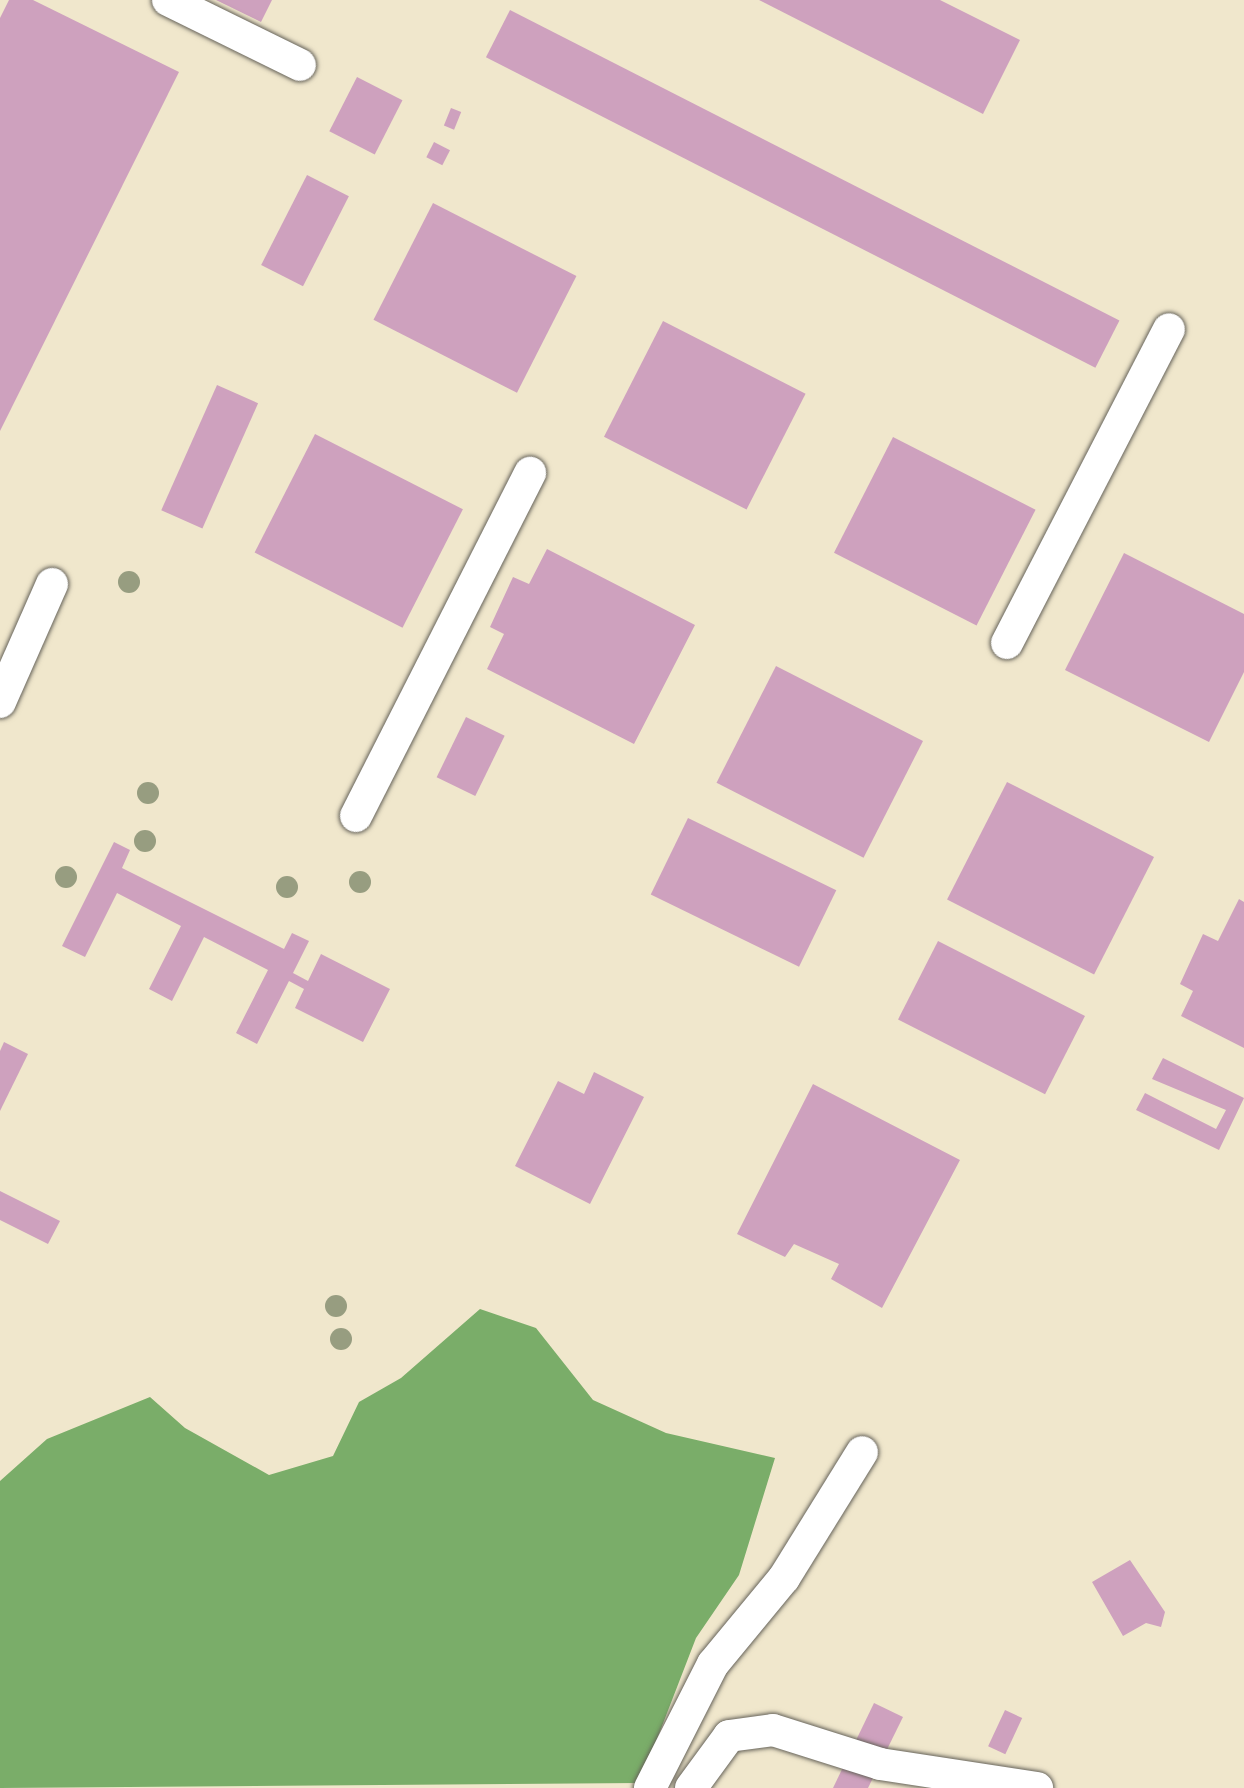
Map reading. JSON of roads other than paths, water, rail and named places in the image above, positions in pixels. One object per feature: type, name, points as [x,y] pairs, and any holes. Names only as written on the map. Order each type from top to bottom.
[{"type":"lane","points":[[168,0],[300,65]]},
{"type":"lane","points":[[1007,643],[1169,329]]},
{"type":"lane","points":[[356,816],[530,473]]},
{"type":"lane","points":[[0,702],[52,584]]},
{"type":"lane","points":[[650,1788],[713,1664],[784,1578],[862,1452]]},
{"type":"lane","points":[[691,1788],[729,1736],[773,1730],[880,1764],[1037,1788]]}]
